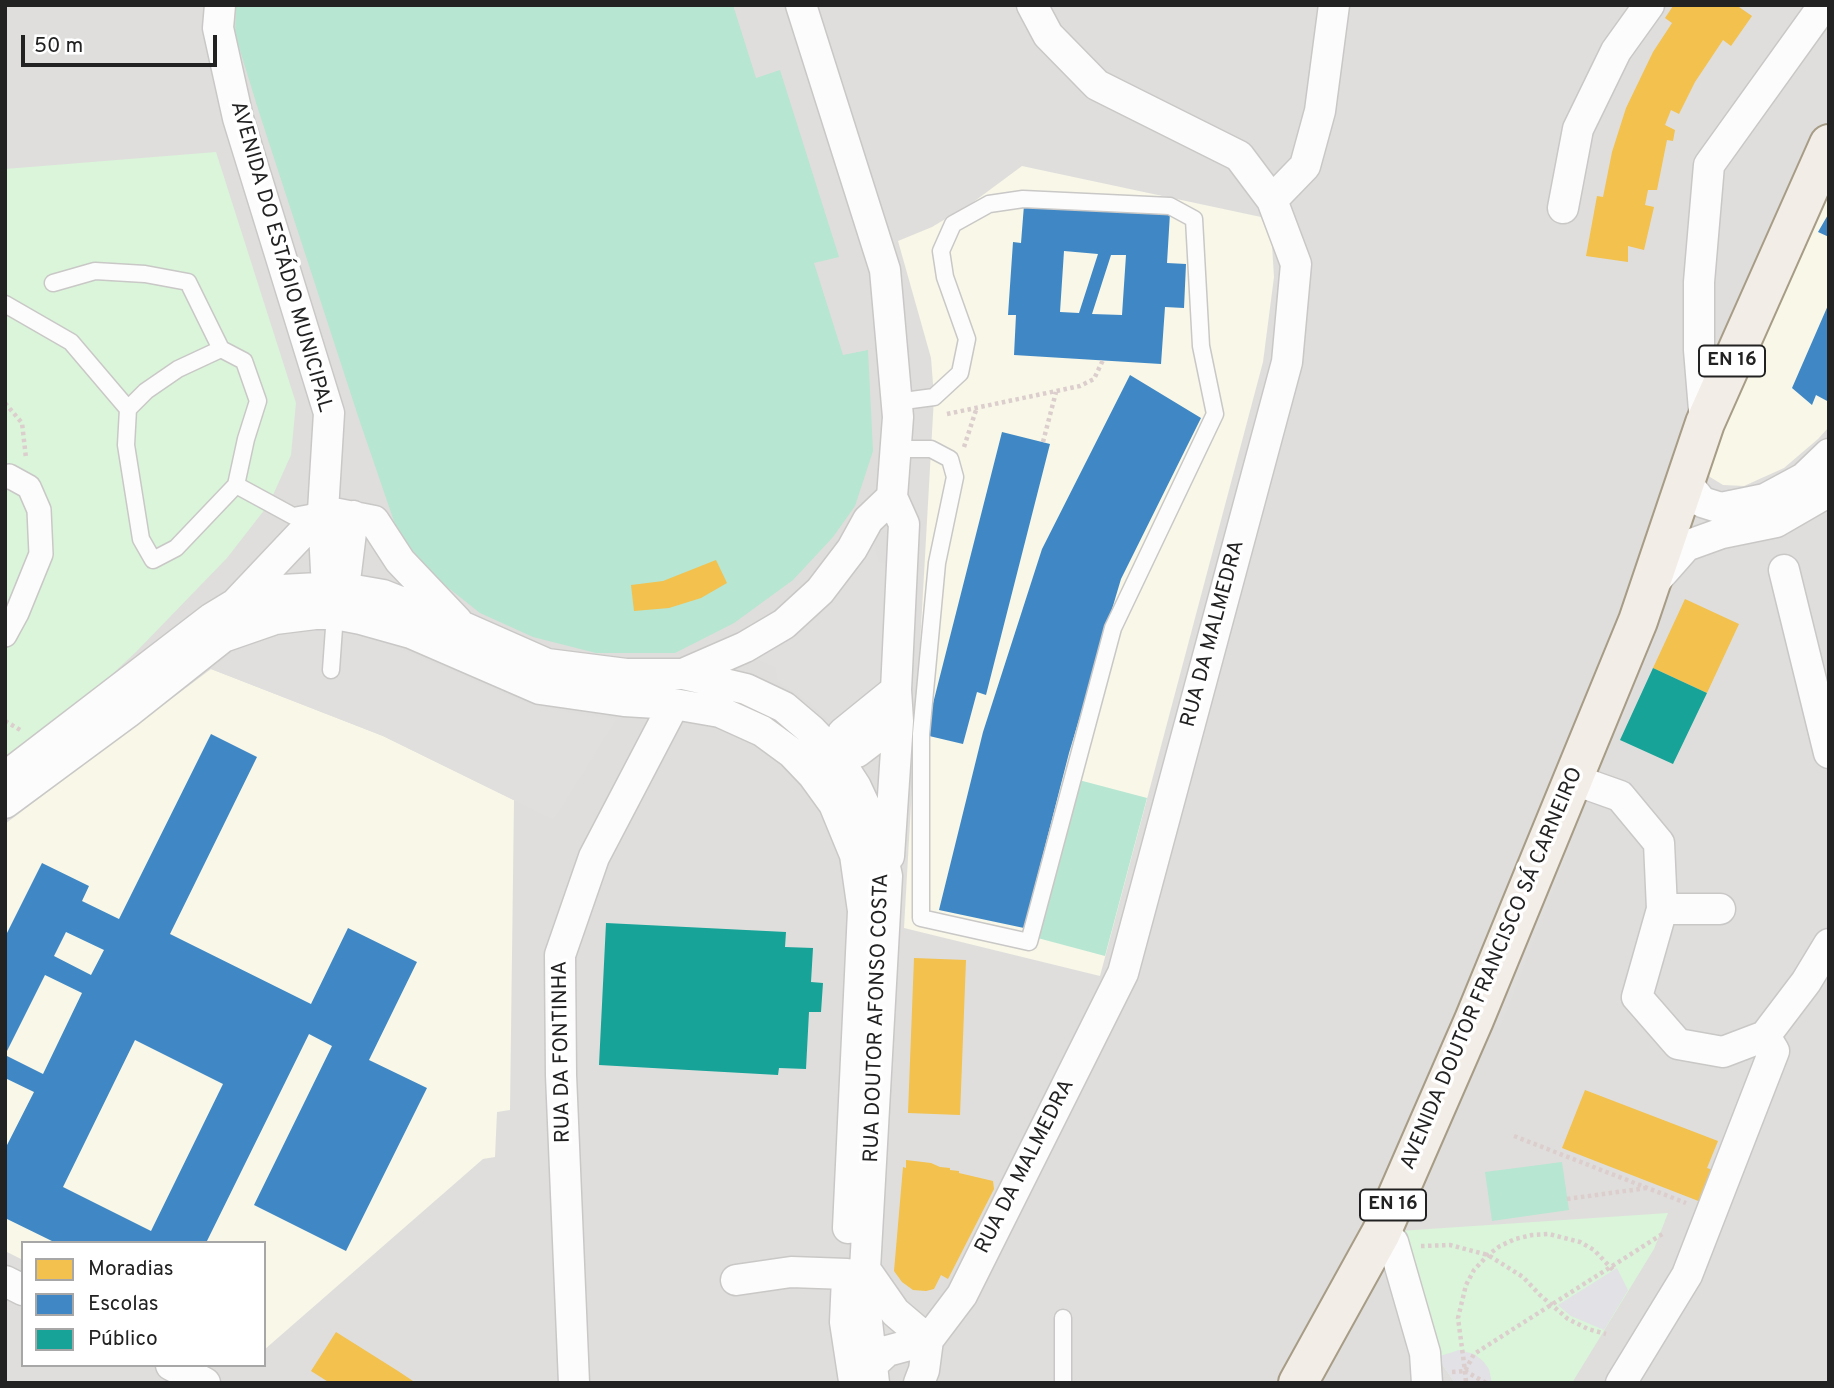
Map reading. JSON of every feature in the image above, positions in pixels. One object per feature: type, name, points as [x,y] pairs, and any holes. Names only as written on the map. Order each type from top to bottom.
[{"type":"main road","name":"EN 16","points":[[1678,537],[1694,492],[1705,423],[1829,144]]},
{"type":"main road","name":"AVENIDA DOUTOR FRANCISCO SÁ CARNEIRO","points":[[1298,1383],[1389,1243],[1474,1020],[1651,585],[1678,537]]},
{"type":"street","name":"AVENIDA DO ESTÁDIO MUNICIPAL","points":[[220,5],[218,28],[238,118],[329,413],[323,511],[326,571],[336,600]]},
{"type":"street","points":[[801,5],[885,270],[897,402],[892,496],[904,524],[896,690],[898,722],[893,823],[887,876]]},
{"type":"street","name":"RUA DA MALMEDRA","points":[[863,1375],[922,1376],[928,1340],[962,1295],[1123,973],[1287,362],[1296,264],[1272,200],[1238,156],[1097,85],[1048,35],[1032,5]]},
{"type":"street","points":[[1272,200],[1305,166],[1320,111],[1334,5]]},
{"type":"street","points":[[1563,208],[1578,129],[1616,51],[1649,5]]},
{"type":"street","points":[[1705,423],[1699,350],[1699,282],[1709,165],[1821,7]]},
{"type":"street","points":[[1694,492],[1721,508],[1765,499],[1804,478],[1829,453]]},
{"type":"street","points":[[5,477],[9,476],[29,487],[39,510],[41,554],[18,613],[5,635]]},
{"type":"street","points":[[1678,537],[1722,533],[1776,522],[1821,496],[1829,488]]},
{"type":"street","points":[[683,674],[745,647],[784,624],[820,592],[852,549],[868,520],[892,496]]},
{"type":"street","points":[[235,604],[323,511],[374,521],[400,561],[461,626]]},
{"type":"street","points":[[336,600],[346,573],[353,516]]},
{"type":"street","points":[[1784,570],[1817,652],[1829,753]]},
{"type":"street","name":"RUA DOUTOR AFONSO COSTA","points":[[5,777],[212,618],[235,604],[282,590],[336,600],[383,595],[547,664],[626,674],[683,674],[746,689],[784,707],[836,756],[856,787],[877,832],[887,876],[856,1271],[845,1322],[863,1375]]},
{"type":"street","name":"RUA DOUTOR AFONSO COSTA","points":[[336,600],[361,619],[411,633],[540,689],[624,701],[674,704],[720,712],[762,731],[792,753],[813,775],[834,804],[855,855],[863,911],[856,1271]]},
{"type":"street","name":"RUA DOUTOR AFONSO COSTA","points":[[5,803],[127,713],[223,637],[275,619],[315,614],[336,600]]},
{"type":"street","points":[[836,756],[843,733],[896,690]]},
{"type":"street","name":"RUA DA FONTINHA","points":[[574,1383],[561,1075],[560,955],[594,857],[674,704]]},
{"type":"street","points":[[813,775],[836,756],[857,752],[898,722]]},
{"type":"street","points":[[1572,779],[1620,796],[1659,843],[1662,909],[1637,997],[1678,1044],[1723,1052],[1765,1037],[1806,982],[1829,944]]},
{"type":"street","points":[[1662,909],[1720,909]]},
{"type":"street","points":[[1621,1383],[1687,1275],[1774,1051],[1765,1037]]},
{"type":"street","points":[[1389,1243],[1425,1353],[1427,1383]]},
{"type":"street","points":[[736,1280],[791,1272],[856,1271],[895,1312],[928,1340]]},
{"type":"street","points":[[5,1281],[21,1289]]},
{"type":"street","points":[[863,1375],[887,1351],[928,1340]]},
{"type":"street","points":[[175,1367],[205,1383]]},
{"type":"lane","points":[[896,449],[931,449],[950,459],[955,477],[937,563],[920,734],[921,918],[1029,942],[1113,628],[1215,414],[1201,346],[1194,219],[1170,206],[1023,199],[989,204],[953,224],[941,251],[945,277],[967,339],[960,373],[934,397],[897,402]]},
{"type":"lane","points":[[53,283],[95,271],[145,274],[188,282],[221,349],[244,361],[258,401],[236,485],[176,548],[153,560],[141,539],[126,445],[128,410],[146,391],[177,369],[221,349]]},
{"type":"lane","points":[[5,304],[71,342],[128,410]]},
{"type":"lane","points":[[236,485],[293,516],[323,511]]},
{"type":"lane","points":[[331,670],[336,600]]},
{"type":"lane","points":[[1063,1318],[1063,1383]]},
{"type":"path","points":[[944,414],[1080,386],[1094,379],[1103,360]]},
{"type":"path","points":[[1043,442],[1056,391]]},
{"type":"path","points":[[5,403],[22,423],[29,487]]},
{"type":"path","points":[[950,459],[964,447],[977,407]]},
{"type":"path","points":[[1514,1136],[1687,1203]]},
{"type":"path","points":[[1567,1199],[1648,1188]]},
{"type":"path","points":[[1474,1354],[1664,1233]]},
{"type":"path","points":[[1466,1383],[1458,1318],[1460,1301],[1474,1270],[1500,1246],[1515,1239],[1549,1234],[1580,1242],[1594,1250],[1612,1268]]},
{"type":"path","points":[[1389,1243],[1450,1245],[1489,1255],[1523,1277],[1568,1319],[1606,1334]]},
{"type":"path","points":[[1465,1371],[1486,1383]]},
{"type":"shaded area","points":[[5,5],[1829,5],[1829,1383],[5,1383]]},
{"type":"shaded area","points":[[1022,166],[1261,217],[1272,245],[1274,277],[1263,362],[1100,976],[904,928],[934,397],[931,358],[898,241],[932,227],[972,203]]},
{"type":"shaded area","points":[[1829,189],[1829,427],[1784,468],[1744,486],[1723,485],[1710,477],[1700,460]]},
{"type":"shaded area","points":[[868,520],[879,562],[888,564],[882,679],[872,695],[830,722],[808,702],[778,682],[776,667],[748,656]]},
{"type":"shaded area","points":[[1638,621],[1657,633],[1618,735],[1595,726]]},
{"type":"shaded area","points":[[312,629],[347,631],[387,643],[524,702],[581,715],[617,719],[554,820],[383,736],[211,669],[232,651],[257,640]]},
{"type":"shaded area","points":[[211,669],[383,736],[514,800],[510,1110],[497,1112],[495,1157],[483,1159],[266,1348],[266,1241],[21,1241],[21,1259],[5,1251],[5,824]]},
{"type":"shaded area","points":[[1550,836],[1572,844],[1500,1028],[1474,1020]]},
{"type":"shaded area","points":[[1617,1268],[1628,1290],[1604,1330],[1571,1316],[1558,1305]]},
{"type":"shaded area","points":[[1459,1350],[1474,1354],[1483,1361],[1489,1369],[1492,1383],[1455,1383],[1437,1357]]},
{"type":"green space","points":[[236,5],[733,5],[756,78],[780,70],[839,257],[814,263],[843,355],[868,350],[873,451],[855,506],[833,537],[793,580],[734,623],[675,653],[596,653],[533,637],[480,613],[436,578],[398,533],[235,34]]},
{"type":"green space","points":[[216,152],[296,403],[291,455],[269,504],[227,558],[136,652],[77,707],[5,761],[5,169]]},
{"type":"green space","points":[[1075,779],[1147,798],[1105,956],[1034,937]]},
{"type":"green space","points":[[1562,1162],[1569,1210],[1492,1221],[1485,1172]]},
{"type":"green space","points":[[1668,1213],[1654,1249],[1572,1383],[1455,1383],[1437,1357],[1399,1231]]},
{"type":"building: Moradias","points":[[1676,5],[1741,5],[1739,7],[1752,16],[1731,46],[1723,40],[1695,82],[1679,114],[1671,110],[1665,125],[1675,130],[1673,141],[1667,140],[1657,190],[1648,190],[1645,205],[1654,207],[1644,250],[1628,246],[1628,262],[1586,256],[1597,196],[1603,197],[1612,152],[1626,108],[1653,52],[1672,23],[1665,18]]},
{"type":"building: Moradias","points":[[716,560],[727,583],[701,598],[669,608],[634,611],[631,585],[663,581]]},
{"type":"building: Moradias","points":[[1685,599],[1739,624],[1707,693],[1653,668]]},
{"type":"building: Moradias","points":[[914,958],[966,960],[960,1115],[908,1113]]},
{"type":"building: Moradias","points":[[1585,1090],[1718,1141],[1707,1168],[1713,1170],[1701,1202],[1562,1148]]},
{"type":"building: Moradias","points":[[906,1160],[931,1163],[993,1181],[994,1189],[948,1279],[941,1275],[934,1289],[926,1291],[913,1290],[902,1282],[894,1271],[903,1167],[906,1168]]},
{"type":"building: Moradias","points":[[336,1332],[416,1383],[330,1383],[311,1371]]},
{"type":"building: Escolas","points":[[1024,205],[1170,213],[1167,263],[1186,264],[1184,308],[1165,307],[1161,364],[1014,355],[1016,315],[1008,315],[1013,242],[1021,243]],"holes":[[[1064,251],[1098,254],[1079,313],[1060,312]],[[1111,255],[1126,255],[1122,315],[1092,314]]]},
{"type":"building: Escolas","points":[[1829,213],[1829,237],[1818,232]]},
{"type":"building: Escolas","points":[[1829,303],[1829,402],[1816,395],[1812,405],[1792,388]]},
{"type":"building: Escolas","points":[[1130,375],[1201,418],[1121,579],[1069,753],[1024,928],[939,910],[983,732],[1042,549]]},
{"type":"building: Escolas","points":[[1002,432],[1050,444],[986,695],[977,692],[963,744],[925,735]]},
{"type":"building: Escolas","points":[[211,734],[257,757],[170,934],[311,1004],[348,928],[417,962],[369,1060],[427,1088],[346,1251],[254,1205],[332,1046],[309,1034],[207,1241],[52,1241],[5,1218],[5,1149],[34,1092],[5,1078],[5,1055],[5,937],[42,863],[89,886],[82,901],[119,919]],"holes":[[[66,932],[104,950],[91,975],[54,956]],[[45,975],[82,993],[43,1074],[5,1055]],[[135,1040],[223,1084],[151,1231],[63,1187]]]},
{"type":"building: Público","points":[[1653,668],[1707,693],[1673,764],[1620,740]]},
{"type":"building: Público","points":[[606,923],[786,932],[785,947],[813,948],[811,982],[823,983],[821,1012],[809,1012],[806,1069],[779,1068],[778,1075],[599,1065]]}]
